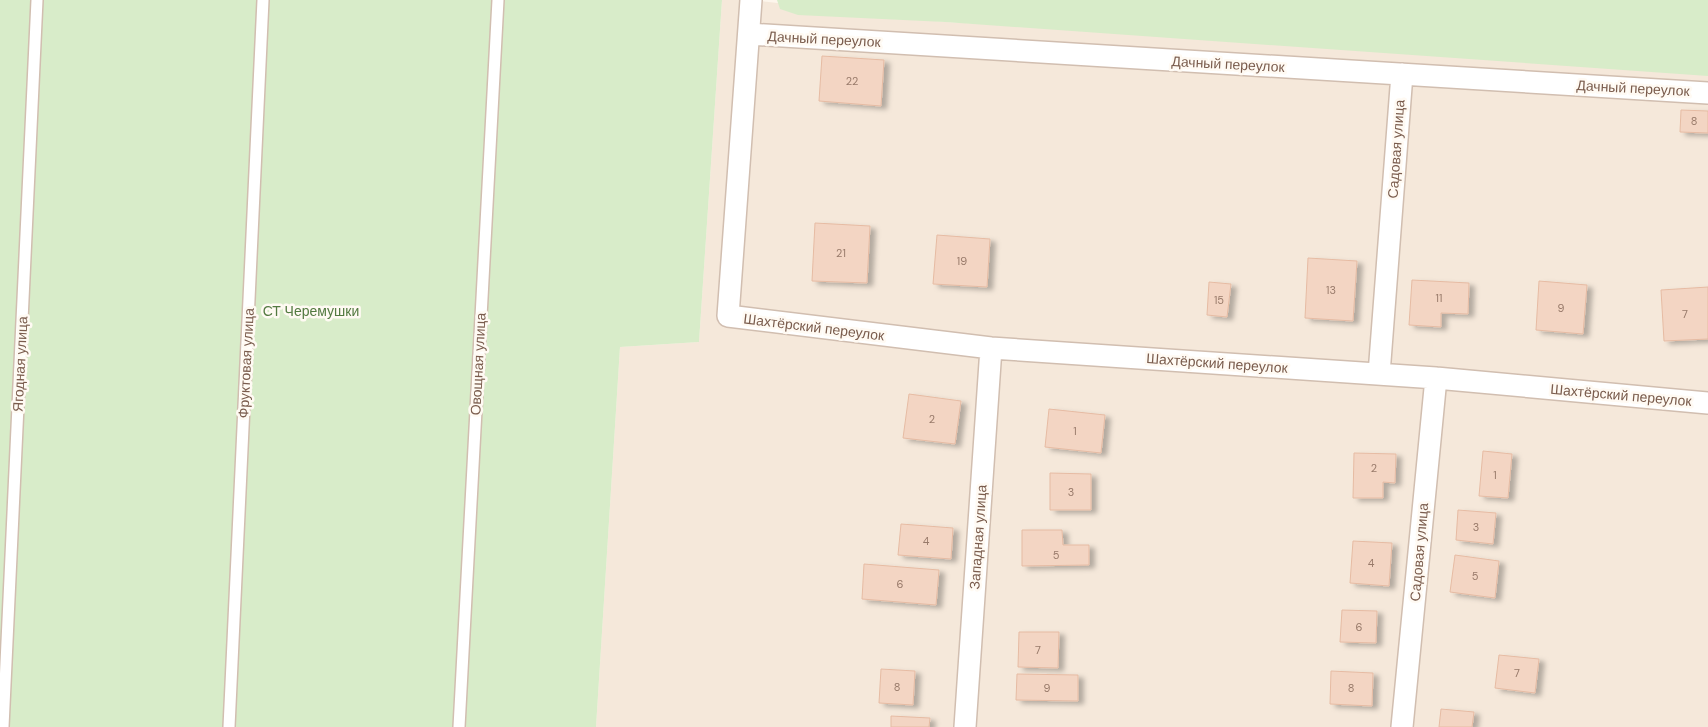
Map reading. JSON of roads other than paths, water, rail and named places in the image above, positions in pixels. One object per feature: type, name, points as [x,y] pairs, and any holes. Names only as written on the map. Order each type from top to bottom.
[{"type":"street","points":[[749,34],[751,0]]},
{"type":"street","name":"Дачный переулок","points":[[749,34],[1708,93]]},
{"type":"street","name":"Шахтёрский переулок","points":[[749,34],[728,316],[991,348],[1436,378],[1708,403]]},
{"type":"street","name":"Садовая улица","points":[[1379,374],[1402,74]]},
{"type":"street","name":"Западная улица","points":[[965,727],[991,348]]},
{"type":"street","name":"Садовая улица","points":[[1402,727],[1436,378]]},
{"type":"lane","name":"Ягодная улица","points":[[3,727],[36,0]]},
{"type":"lane","name":"Фруктовая улица","points":[[229,727],[263,0]]},
{"type":"lane","name":"Овощная улица","points":[[459,727],[498,0]]},
{"type":"park label","name":"СТ Черемушки","points":[[311,311]]}]
